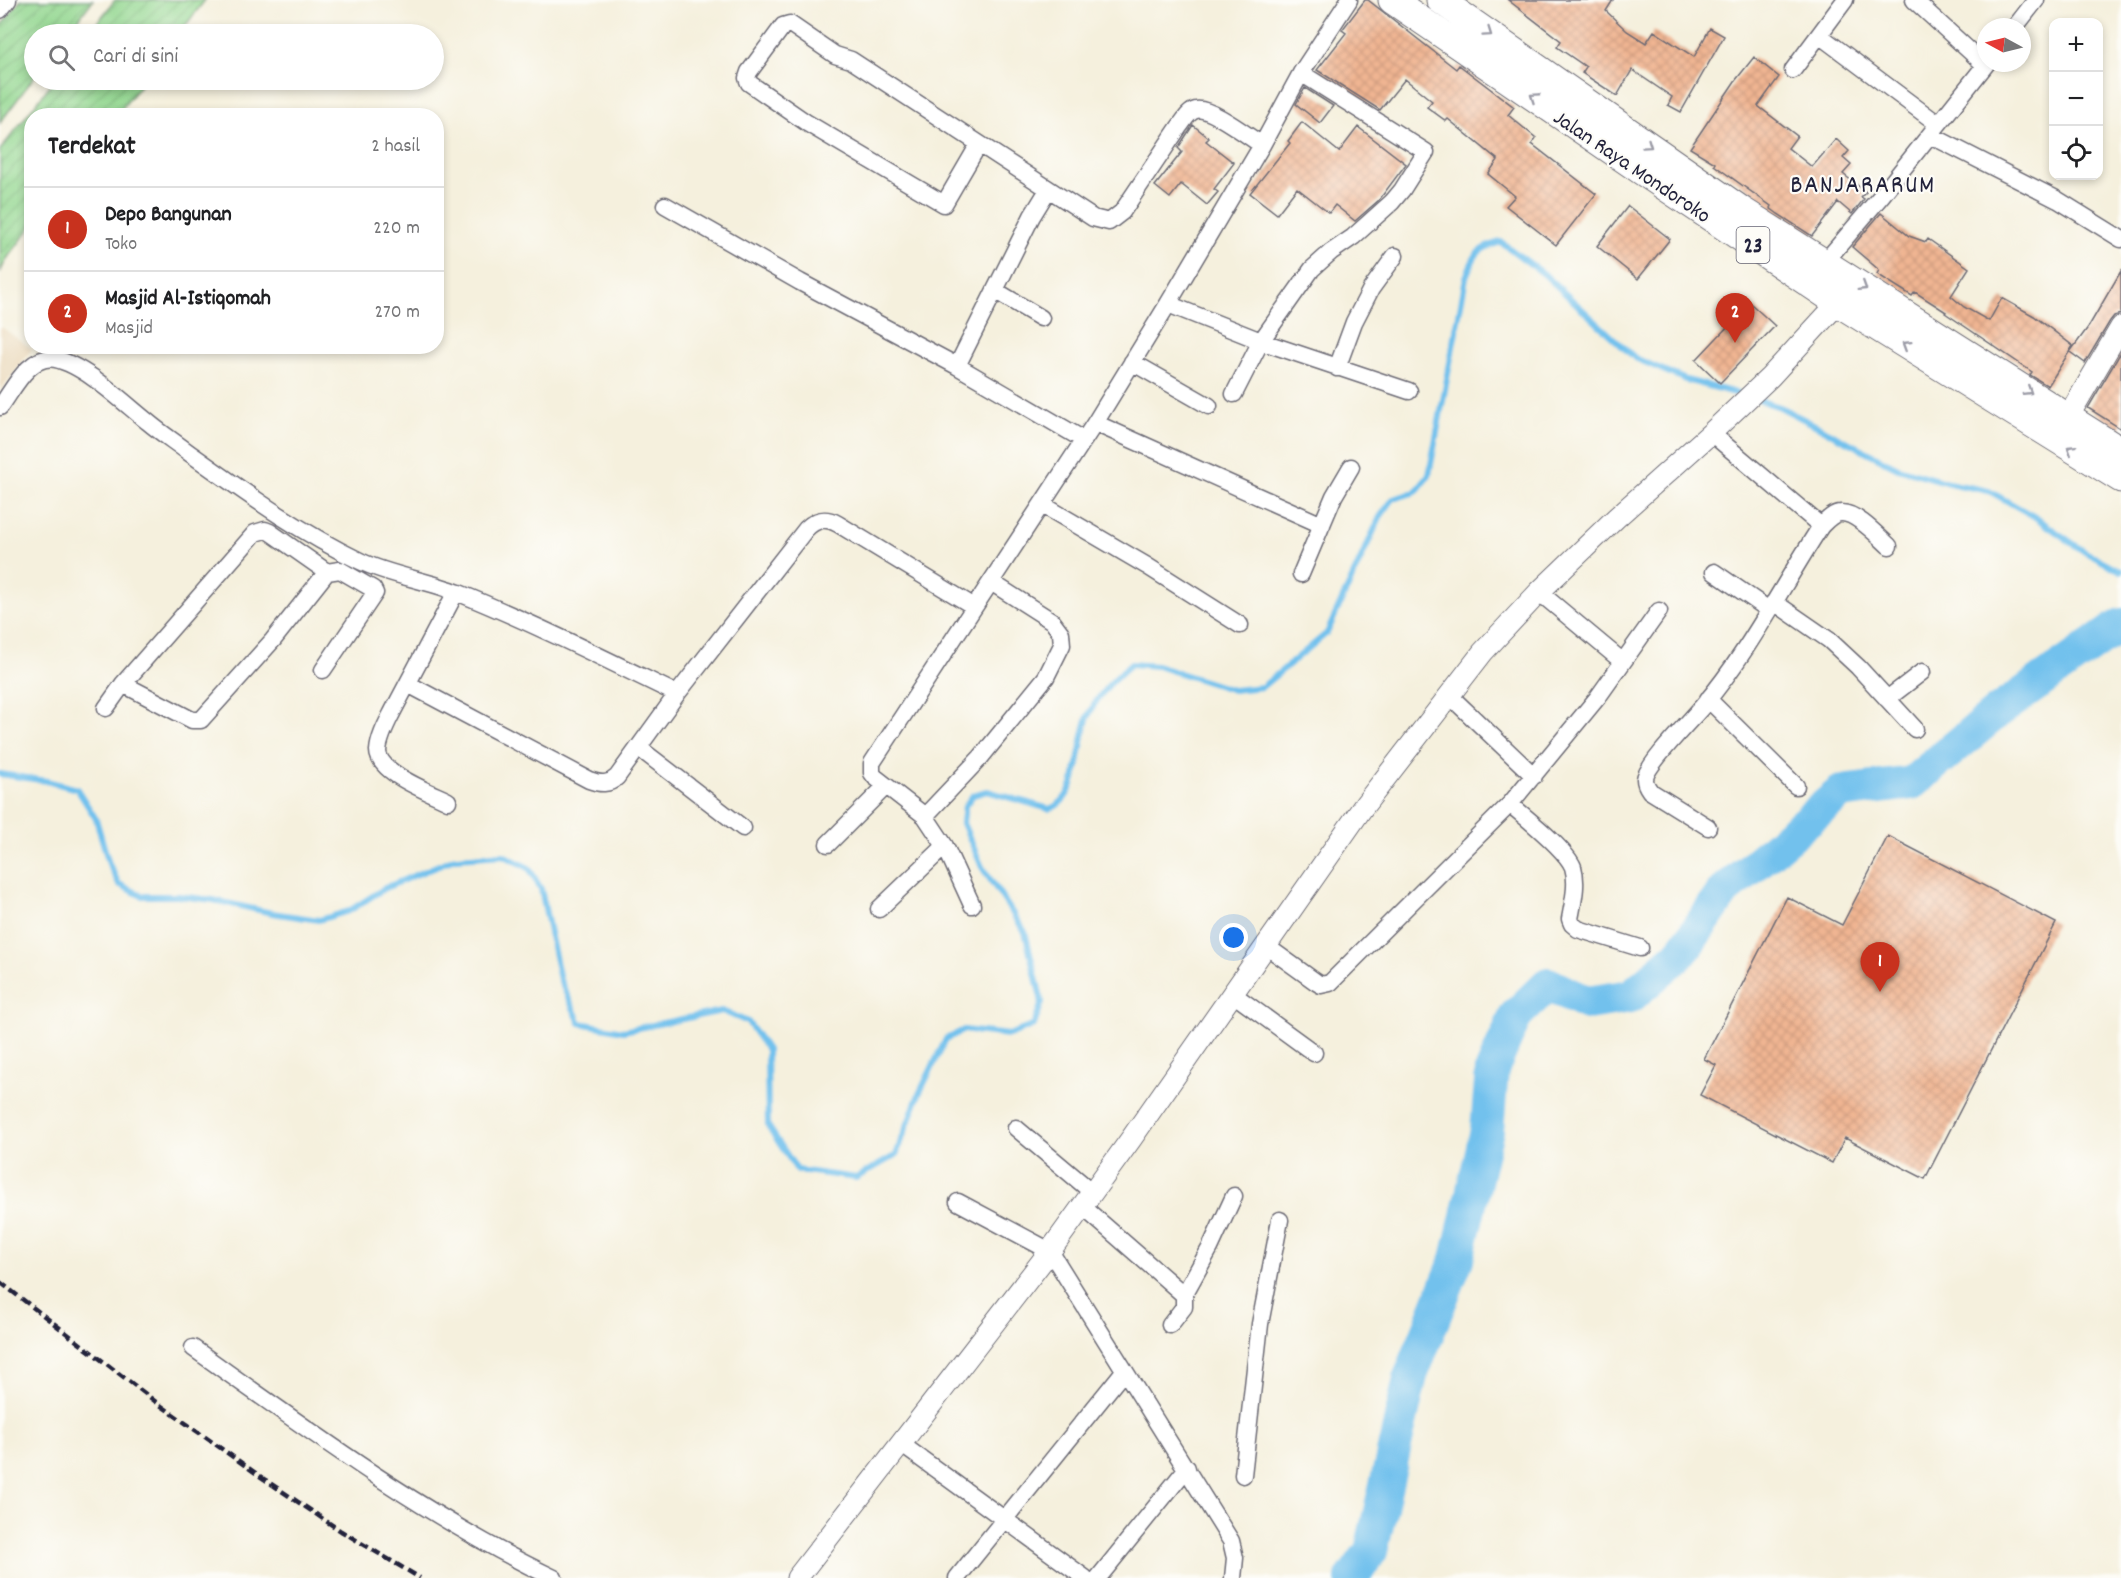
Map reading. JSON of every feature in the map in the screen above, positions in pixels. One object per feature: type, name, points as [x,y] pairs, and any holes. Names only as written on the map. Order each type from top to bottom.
[{"type":"highway","name":"Jalan Raya Mondoroko","points":[[1392,0],[1838,303],[2121,479]]},
{"type":"highway","name":"Jalan Raya Mondoroko","points":[[1440,0],[1743,211],[2121,451]]},
{"type":"street","points":[[0,10],[8,0]]},
{"type":"street","points":[[972,905],[945,846],[925,816],[885,787],[872,773],[872,763],[1095,423],[1262,145],[1301,73],[1349,0]]},
{"type":"street","points":[[1793,70],[1845,0]]},
{"type":"street","points":[[1914,0],[1977,56]]},
{"type":"street","points":[[2022,18],[2036,0]]},
{"type":"street","points":[[979,144],[944,204],[782,108],[748,83],[747,78],[783,26],[790,24],[835,55],[851,60],[979,144],[1048,190],[1093,218],[1104,222],[1113,220],[1122,212],[1187,116],[1195,110],[1200,109],[1209,113],[1262,145]]},
{"type":"street","points":[[1819,35],[1934,129],[2121,239]]},
{"type":"street","points":[[1824,263],[1882,195],[1980,72]]},
{"type":"street","points":[[1234,394],[1261,341],[1312,269],[1392,202],[1426,152],[1301,73]]},
{"type":"street","points":[[957,366],[1032,216],[1048,190]]},
{"type":"street","points":[[665,205],[800,282],[957,366],[1084,440]]},
{"type":"street","points":[[1337,368],[1354,322],[1371,289],[1395,256]]},
{"type":"street","points":[[996,291],[1041,318]]},
{"type":"street","points":[[796,1578],[1050,1251],[1363,807],[1484,652],[1539,592],[1770,377],[1838,303]]},
{"type":"street","points":[[1168,304],[1261,341],[1409,391]]},
{"type":"street","points":[[2068,417],[2121,327]]},
{"type":"street","points":[[0,407],[32,365],[39,360],[47,358],[64,362],[95,380],[217,473],[319,540],[362,562],[456,592],[565,639],[677,694]]},
{"type":"street","points":[[1132,362],[1209,406]]},
{"type":"street","points":[[1095,423],[1322,525]]},
{"type":"street","points":[[1711,433],[1821,526]]},
{"type":"street","points":[[1301,574],[1334,496],[1351,467]]},
{"type":"street","points":[[1043,504],[1240,625]]},
{"type":"street","points":[[1708,827],[1650,791],[1645,779],[1651,766],[1708,699],[1743,651],[1821,526],[1835,514],[1848,514],[1864,524],[1889,546]]},
{"type":"street","points":[[408,684],[595,782],[607,783],[613,781],[677,694],[806,529],[816,520],[832,521],[973,606]]},
{"type":"street","points":[[284,541],[296,525]]},
{"type":"street","points":[[106,708],[123,684],[255,533],[265,530],[327,572]]},
{"type":"street","points":[[307,557],[319,540]]},
{"type":"street","points":[[123,684],[192,720],[201,720],[273,640],[327,572],[340,570],[373,589],[375,593],[323,670]]},
{"type":"street","points":[[1714,572],[1829,640],[1915,729]]},
{"type":"street","points":[[925,816],[981,757],[1046,677],[1062,645],[1061,633],[1052,621],[991,582]]},
{"type":"street","points":[[448,801],[392,772],[380,759],[380,744],[386,726],[456,592]]},
{"type":"street","points":[[1539,592],[1623,662]]},
{"type":"street","points":[[1266,946],[1316,982],[1325,985],[1330,983],[1510,804],[1567,736],[1659,611]]},
{"type":"street","points":[[1887,699],[1922,672]]},
{"type":"street","points":[[1449,695],[1534,776]]},
{"type":"street","points":[[1708,699],[1796,786]]},
{"type":"street","points":[[639,748],[743,828]]},
{"type":"street","points":[[828,844],[885,787]]},
{"type":"street","points":[[1510,804],[1554,844],[1573,866],[1575,880],[1570,918],[1572,924],[1578,929],[1640,948]]},
{"type":"street","points":[[879,909],[945,846]]},
{"type":"street","points":[[1233,994],[1314,1053]]},
{"type":"street","points":[[1016,1128],[1184,1295]]},
{"type":"street","points":[[1170,1325],[1184,1307],[1184,1295],[1210,1248],[1234,1196]]},
{"type":"street","points":[[958,1202],[1050,1251],[1231,1541],[1235,1558],[1233,1578]]},
{"type":"street","points":[[1243,1475],[1260,1324],[1280,1220]]},
{"type":"street","points":[[193,1348],[381,1479],[500,1550],[554,1578]]},
{"type":"street","points":[[957,1578],[1124,1371]]},
{"type":"street","points":[[901,1444],[1085,1578]]},
{"type":"street","points":[[1098,1578],[1187,1468]]},
{"type":"shaded area","points":[[0,326],[24,343],[24,354],[28,354],[0,391]]},
{"type":"green space","points":[[21,0],[93,0],[75,24],[24,24],[24,90],[0,123],[0,27]]},
{"type":"green space","points":[[115,0],[205,0],[187,24],[96,24]]},
{"type":"green space","points":[[46,90],[136,90],[122,108],[32,108]]},
{"type":"green space","points":[[24,119],[24,236],[6,260],[0,273],[0,150]]},
{"type":"building","points":[[1365,0],[1368,0],[1456,69],[1459,65],[1514,107],[1508,115],[1536,138],[1532,144],[1596,194],[1556,245],[1506,206],[1515,196],[1488,174],[1498,160],[1448,119],[1446,121],[1427,107],[1432,101],[1405,79],[1380,110],[1317,70],[1346,33],[1342,30]]},
{"type":"building","points":[[1508,0],[1613,0],[1606,11],[1627,31],[1646,43],[1654,31],[1694,57],[1710,28],[1724,36],[1681,112],[1668,105],[1672,97],[1632,70],[1617,96],[1582,73],[1586,67],[1557,47],[1561,41]]},
{"type":"building","points":[[1754,57],[1779,77],[1758,106],[1797,136],[1788,148],[1812,167],[1836,139],[1849,151],[1843,158],[1851,165],[1843,174],[1866,192],[1861,197],[1864,199],[1852,214],[1838,202],[1812,236],[1770,208],[1771,206],[1714,165],[1715,163],[1690,148]]},
{"type":"building","points":[[1305,88],[1333,106],[1320,123],[1296,104]]},
{"type":"building","points":[[1302,122],[1339,152],[1358,127],[1406,164],[1379,200],[1355,221],[1335,205],[1329,213],[1297,188],[1277,214],[1250,193],[1290,143],[1288,141]]},
{"type":"building","points":[[1193,125],[1209,138],[1206,141],[1234,163],[1214,189],[1218,192],[1207,205],[1181,184],[1170,198],[1155,186],[1182,152],[1178,148]]},
{"type":"building","points":[[1628,206],[1670,239],[1638,279],[1597,246]]},
{"type":"building","points":[[1881,213],[1909,236],[1926,242],[1928,239],[1969,268],[1951,296],[1964,307],[1989,321],[2002,298],[2034,316],[2073,346],[2048,386],[2030,375],[2032,372],[1946,312],[1915,292],[1912,296],[1877,274],[1879,270],[1852,247]]},
{"type":"building","points":[[2121,271],[2121,314],[2114,316],[2110,321],[2085,363],[2070,352],[2089,326]]},
{"type":"building","points":[[1750,303],[1775,326],[1720,383],[1696,360]]},
{"type":"building","points":[[2121,352],[2121,429],[2088,408]]},
{"type":"building","points":[[1888,836],[2056,923],[1925,1179],[1845,1138],[1832,1163],[1700,1095],[1716,1065],[1704,1059],[1787,897],[1842,925]]},
{"type":"waterway","points":[[0,774],[47,781],[77,789],[96,819],[109,864],[119,884],[142,896],[179,896],[213,900],[272,913],[319,920],[349,911],[385,888],[455,858],[503,855],[529,868],[541,889],[560,980],[580,1023],[623,1031],[722,1011],[748,1022],[767,1050],[768,1126],[797,1170],[856,1178],[896,1155],[919,1094],[946,1039],[964,1030],[1009,1035],[1034,1025],[1042,1002],[1025,932],[982,867],[963,823],[965,806],[973,795],[987,791],[1049,809],[1060,803],[1073,782],[1089,714],[1107,687],[1131,664],[1157,666],[1233,690],[1262,687],[1327,633],[1380,517],[1393,499],[1416,492],[1429,475],[1466,277],[1474,258],[1481,250],[1501,242],[1544,274],[1635,358],[1686,380],[1743,395]]},
{"type":"waterway","points":[[1752,398],[1780,407],[1898,468],[1948,483],[1989,491],[2035,517],[2085,552],[2121,571]]},
{"type":"waterway","points":[[1352,1578],[1371,1551],[1411,1375],[1457,1259],[1487,1130],[1492,1070],[1516,1015],[1548,984],[1587,1003],[1631,996],[1682,952],[1724,891],[1841,792],[1912,783],[1997,712],[2121,625]]},
{"type":"railway","points":[[0,1282],[156,1402],[264,1479],[341,1531],[420,1578]]},
{"type":"place","name":"Masjid Al-Istiqomah","points":[[1735,343]]},
{"type":"place","name":"Depo Bangunan","points":[[1880,992]]},
{"type":"district","name":"BANJARARUM","points":[[1863,183]]}]
